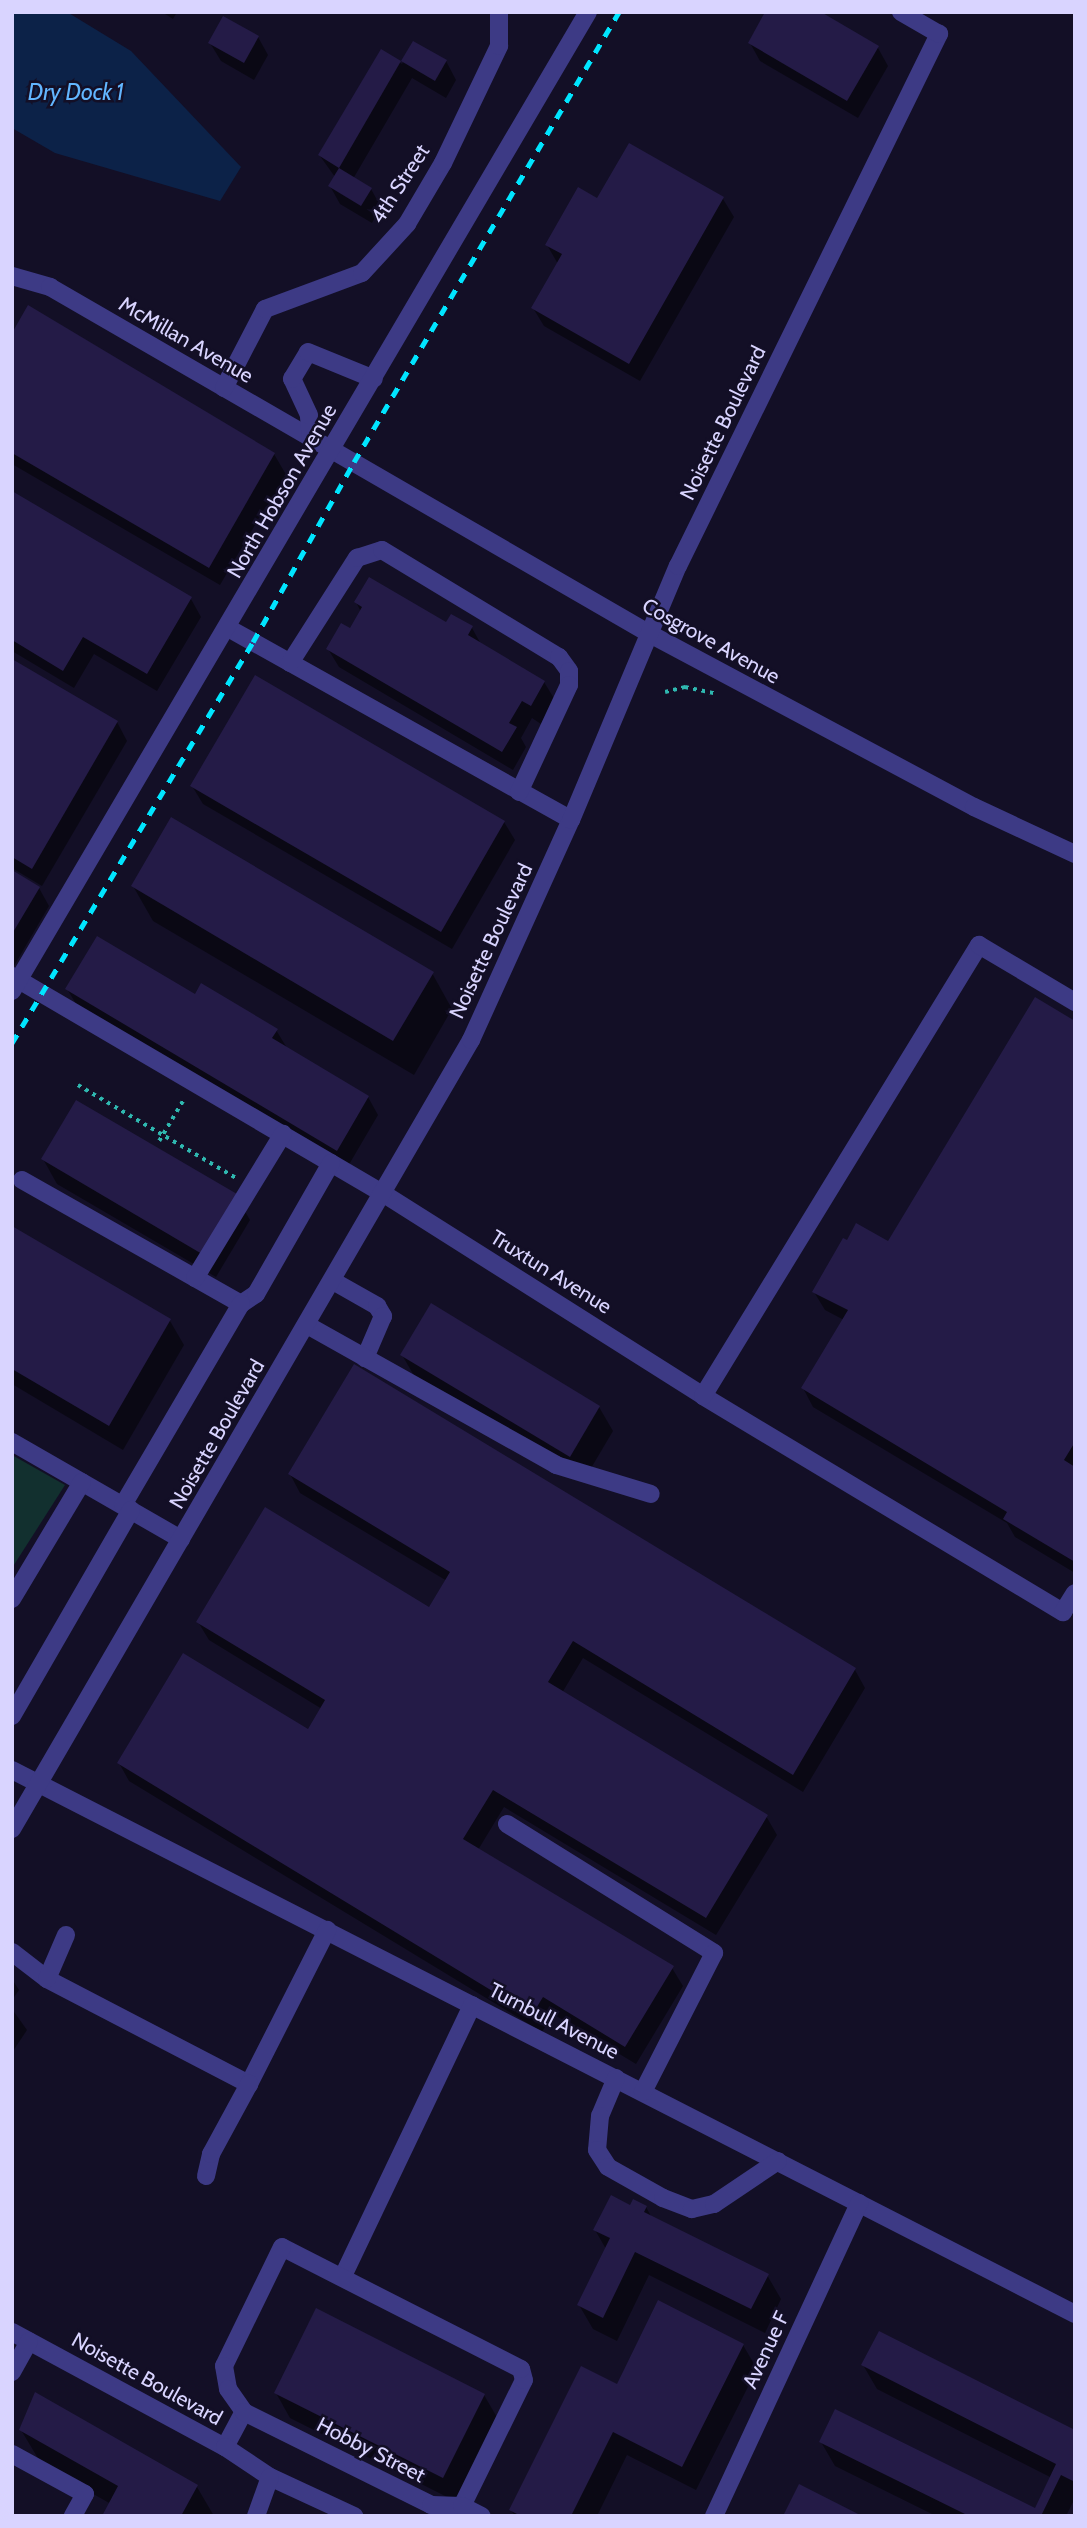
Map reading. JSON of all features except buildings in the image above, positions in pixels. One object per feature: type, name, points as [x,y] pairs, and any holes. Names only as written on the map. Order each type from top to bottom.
[{"type":"street","name":"4th Street","points":[[224,388],[265,309],[362,273],[407,224],[443,163],[499,46],[499,12]]},
{"type":"street","name":"North Hobson Avenue","points":[[14,982],[335,450],[588,12]]},
{"type":"street","name":"Noisette Boulevard","points":[[12,1829],[384,1194],[471,1040],[571,820],[684,553],[939,34],[901,12]]},
{"type":"street","name":"McMillan Avenue","points":[[12,276],[50,287],[311,440],[335,450]]},
{"type":"street","points":[[311,440],[309,415],[292,379],[309,352],[374,379]]},
{"type":"street","name":"Cosgrove Avenue","points":[[335,450],[650,634],[975,807],[1075,854]]},
{"type":"street","points":[[290,663],[357,558],[382,550],[559,657],[569,671],[569,685],[519,792]]},
{"type":"street","points":[[228,628],[571,820]]},
{"type":"street","points":[[703,1396],[979,946],[1075,1002]]},
{"type":"street","name":"Truxtun Avenue","points":[[14,982],[194,1082],[384,1194],[703,1396],[1063,1612],[1075,1593]]},
{"type":"street","points":[[195,1278],[283,1134]]},
{"type":"street","points":[[12,1716],[241,1304],[256,1294],[331,1163]]},
{"type":"street","points":[[22,1180],[241,1304]]},
{"type":"street","points":[[333,1281],[377,1306],[383,1316],[365,1358]]},
{"type":"street","points":[[307,1325],[556,1465],[651,1494]]},
{"type":"street","points":[[12,1441],[181,1539]]},
{"type":"street","points":[[12,1599],[82,1482]]},
{"type":"street","name":"Turnbull Avenue","points":[[12,1770],[1075,2314]]},
{"type":"street","points":[[507,1824],[714,1953],[643,2092]]},
{"type":"street","points":[[206,2176],[211,2154],[327,1930]]},
{"type":"street","points":[[47,1979],[66,1935]]},
{"type":"street","points":[[12,1952],[47,1979],[249,2084]]},
{"type":"street","points":[[343,2276],[472,2005]]},
{"type":"street","points":[[616,2078],[600,2116],[597,2150],[608,2167],[663,2199],[692,2209],[714,2204],[778,2161]]},
{"type":"street","name":"Avenue F","points":[[714,2516],[859,2203]]},
{"type":"street","points":[[244,2412],[228,2389],[224,2366],[282,2247],[343,2276],[521,2370],[524,2380],[462,2506]]},
{"type":"street","name":"Noisette Boulevard","points":[[12,2332],[225,2447],[244,2412]]},
{"type":"street","points":[[12,2372],[29,2341]]},
{"type":"street","name":"Hobby Street","points":[[244,2412],[431,2505],[462,2506],[482,2516]]},
{"type":"street","points":[[225,2447],[270,2477],[354,2516]]},
{"type":"street","points":[[12,2454],[85,2494],[73,2516]]},
{"type":"street","points":[[256,2516],[270,2477]]},
{"type":"path","points":[[159,1141],[194,1082]]},
{"type":"path","points":[[78,1085],[244,1183]]},
{"type":"green space","points":[[12,1455],[65,1485],[12,1568]]},
{"type":"water","name":"Dry Dock 1","points":[[12,12],[67,12],[131,51],[241,167],[220,201],[55,153],[12,128]]},
{"type":"railway","points":[[12,1043],[253,642],[354,462],[619,12]]}]
